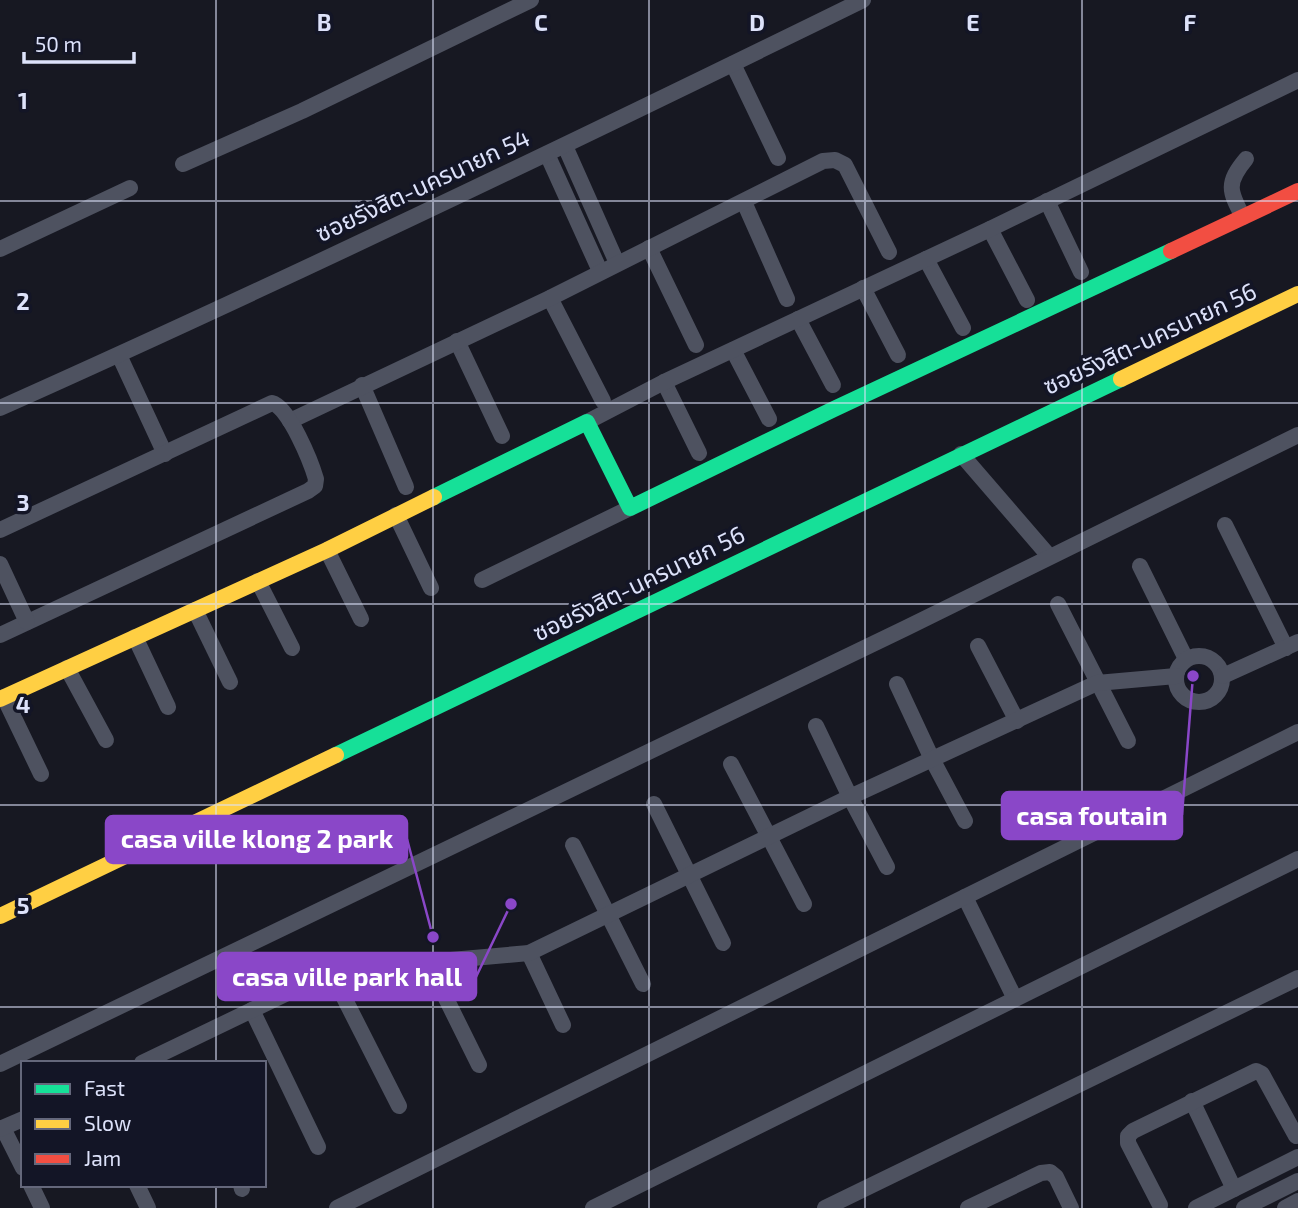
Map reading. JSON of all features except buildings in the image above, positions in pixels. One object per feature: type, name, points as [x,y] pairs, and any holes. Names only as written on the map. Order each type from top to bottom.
[{"type":"street","points":[[183,164],[302,111],[531,0]]},
{"type":"street","name":"ซอยรังสิต-นครนายก 54","points":[[0,408],[565,146],[863,0]]},
{"type":"street","points":[[733,64],[778,158]]},
{"type":"street","points":[[41,774],[2,698],[327,550],[664,382],[1298,80]]},
{"type":"street","points":[[565,146],[617,263]]},
{"type":"street","points":[[547,154],[600,271]]},
{"type":"street","points":[[1243,217],[1231,195],[1231,183],[1233,174],[1246,159]]},
{"type":"street","points":[[290,421],[550,298],[823,161],[835,160],[845,165],[889,252]]},
{"type":"street","points":[[0,249],[130,188]]},
{"type":"street","points":[[482,580],[834,409],[1298,191]]},
{"type":"street","points":[[1046,201],[1081,271]]},
{"type":"street","points":[[744,202],[787,299]]},
{"type":"street","points":[[990,229],[1027,300]]},
{"type":"street","points":[[649,248],[696,345]]},
{"type":"street","points":[[926,259],[963,328]]},
{"type":"street","points":[[863,288],[898,355]]},
{"type":"street","name":"ซอยรังสิต-นครนายก 56","points":[[0,916],[1298,294]]},
{"type":"street","points":[[550,298],[603,401]]},
{"type":"street","points":[[798,319],[833,385]]},
{"type":"street","points":[[457,341],[502,436]]},
{"type":"street","points":[[733,350],[769,419]]},
{"type":"street","points":[[119,355],[165,454]]},
{"type":"street","points":[[664,382],[699,453]]},
{"type":"street","points":[[362,386],[406,487]]},
{"type":"street","points":[[0,530],[272,403],[278,404],[290,421],[316,479],[315,486],[308,491],[0,635]]},
{"type":"street","points":[[587,422],[630,508]]},
{"type":"street","points":[[0,1064],[893,634],[1298,435]]},
{"type":"street","points":[[961,454],[1049,556]]},
{"type":"street","points":[[396,515],[432,588]]},
{"type":"street","points":[[1223,676],[1292,645],[1225,525]]},
{"type":"street","points":[[327,550],[361,619]]},
{"type":"street","points":[[0,565],[27,622]]},
{"type":"street","points":[[1140,566],[1186,659]]},
{"type":"street","points":[[258,581],[292,648]]},
{"type":"street","points":[[1058,604],[1128,741]]},
{"type":"street","points":[[195,610],[230,682]]},
{"type":"street","points":[[135,637],[168,707]]},
{"type":"street","points":[[978,646],[1017,721]]},
{"type":"street","points":[[1201,655],[1215,662],[1223,676],[1222,684],[1214,698],[1199,703],[1191,701],[1179,691],[1175,676],[1186,659],[1201,655]]},
{"type":"street","points":[[67,668],[106,740]]},
{"type":"street","points":[[152,1061],[176,1056],[253,1010],[331,972],[389,962],[428,962],[529,953],[850,797],[1097,683],[1175,676]]},
{"type":"street","points":[[897,684],[965,821]]},
{"type":"street","points":[[816,726],[887,867]]},
{"type":"street","points":[[337,1208],[1298,732]]},
{"type":"street","points":[[731,764],[804,904]]},
{"type":"street","points":[[654,804],[723,943]]},
{"type":"street","points":[[573,845],[643,984]]},
{"type":"street","points":[[593,1208],[1298,859]]},
{"type":"street","points":[[965,897],[1015,999]]},
{"type":"street","points":[[529,953],[563,1025]]},
{"type":"street","points":[[428,962],[479,1065]]},
{"type":"street","points":[[331,972],[399,1107]]},
{"type":"street","points":[[825,1208],[1298,978]]},
{"type":"street","points":[[253,1010],[318,1147]]},
{"type":"street","points":[[1160,1205],[1128,1143],[1128,1136],[1192,1101],[1256,1071],[1262,1074],[1296,1136]]},
{"type":"street","points":[[1192,1101],[1234,1189]]},
{"type":"street","points":[[21,1120],[2,1129],[21,1164]]},
{"type":"street","points":[[1196,1208],[1298,1157]]},
{"type":"street","points":[[968,1208],[988,1204],[1041,1172],[1049,1172],[1056,1177],[1072,1208]]},
{"type":"street","points":[[1244,1208],[1298,1181]]},
{"type":"street","points":[[32,1187],[42,1208]]},
{"type":"street","points":[[138,1187],[148,1208]]},
{"type":"street","points":[[1285,1208],[1298,1201]]},
{"type":"traffic: fast","points":[[434,497],[587,422],[630,508],[1171,251]]},
{"type":"traffic: fast","points":[[336,755],[1121,379]]},
{"type":"traffic: slow","points":[[1121,379],[1298,294]]},
{"type":"traffic: slow","points":[[0,699],[327,550],[434,497]]},
{"type":"traffic: slow","points":[[0,916],[336,755]]},
{"type":"traffic: jam","points":[[1171,251],[1298,191]]},
{"type":"place","name":"casa foutain","points":[[1193,676]]},
{"type":"place","name":"casa ville park hall","points":[[511,904]]},
{"type":"place","name":"casa ville klong 2 park","points":[[433,937]]}]
